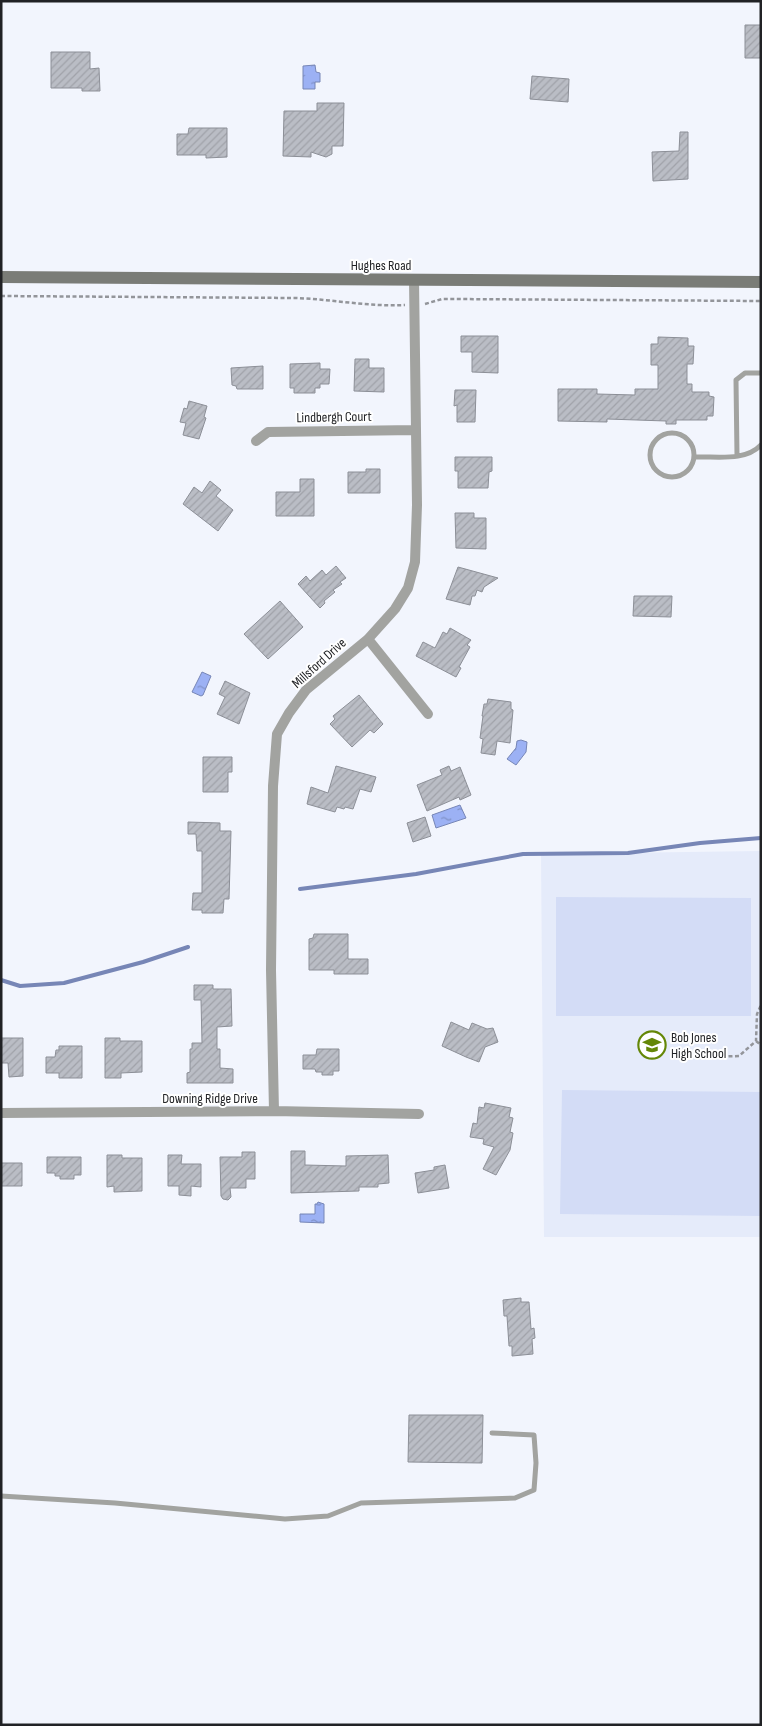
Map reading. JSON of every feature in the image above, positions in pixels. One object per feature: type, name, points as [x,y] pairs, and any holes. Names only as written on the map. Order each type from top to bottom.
[{"type":"main road","name":"Hughes Road","points":[[1,277],[761,282]]},
{"type":"street","name":"Millsford Drive","points":[[274,1111],[271,970],[273,795],[277,734],[288,713],[306,690],[368,639],[395,609],[408,588],[415,562],[417,506],[414,280]]},
{"type":"street","name":"Lindbergh Court","points":[[256,440],[268,432],[416,430]]},
{"type":"street","points":[[368,639],[428,714]]},
{"type":"street","name":"Downing Ridge Drive","points":[[1,1113],[274,1111],[419,1114]]},
{"type":"lane","points":[[737,456],[736,380],[745,373],[761,373]]},
{"type":"lane","points":[[667,433],[674,433],[686,438],[694,450],[694,456],[692,464],[687,470],[675,477],[660,473],[654,468],[650,454],[656,440],[667,433]]},
{"type":"lane","points":[[694,456],[747,455],[761,445]]},
{"type":"lane","points":[[1,1496],[115,1503],[285,1519],[328,1516],[361,1503],[515,1498],[534,1490],[536,1463],[534,1435],[492,1433]]},
{"type":"path","points":[[1,296],[294,298],[324,299],[357,304],[402,305]]},
{"type":"path","points":[[428,304],[442,299],[761,301]]},
{"type":"path","points":[[709,1058],[739,1056],[756,1041],[757,1014],[761,1005]]},
{"type":"path","points":[[756,1041],[761,1045]]},
{"type":"shaded area","name":"Bob Jones High School","points":[[761,851],[761,1237],[544,1237],[541,854]]},
{"type":"shaded area","points":[[556,897],[751,898],[751,1016],[556,1016]]},
{"type":"shaded area","points":[[562,1090],[761,1092],[761,1216],[560,1214]]},
{"type":"water","points":[[315,65],[316,72],[320,73],[320,82],[315,82],[315,89],[303,89],[303,66]]},
{"type":"water","points":[[202,672],[211,676],[201,696],[192,692]]},
{"type":"water","points":[[517,741],[527,742],[526,752],[516,765],[507,759],[516,748]]},
{"type":"water","points":[[460,805],[466,818],[436,828],[432,815]]},
{"type":"water","points":[[318,1202],[324,1204],[324,1223],[300,1222],[300,1214],[315,1214],[315,1204]]},
{"type":"building","points":[[745,25],[761,25],[761,58],[745,58]]},
{"type":"building","points":[[51,52],[90,52],[90,69],[99,68],[100,91],[82,91],[82,88],[51,88]]},
{"type":"building","points":[[532,76],[569,79],[568,102],[530,99]]},
{"type":"building","points":[[317,103],[344,103],[343,146],[332,146],[332,154],[326,157],[311,152],[311,157],[283,156],[284,111],[317,111]]},
{"type":"building","points":[[189,128],[227,128],[227,157],[206,158],[206,155],[177,155],[177,134],[188,134]]},
{"type":"building","points":[[680,132],[688,132],[688,179],[653,181],[652,152],[679,151]]},
{"type":"building","points":[[461,336],[498,336],[498,373],[472,372],[472,352],[461,352]]},
{"type":"building","points":[[658,337],[688,338],[688,346],[694,346],[693,364],[687,364],[687,384],[692,384],[692,392],[709,392],[709,396],[714,397],[713,416],[707,416],[707,420],[676,420],[676,424],[666,424],[666,421],[607,419],[607,422],[558,421],[558,389],[597,389],[597,394],[635,395],[635,389],[658,389],[658,365],[651,365],[651,344],[658,344]]},
{"type":"building","points":[[355,359],[369,359],[369,368],[384,368],[384,392],[354,391]]},
{"type":"building","points":[[320,363],[320,369],[330,369],[329,384],[320,384],[320,388],[315,388],[315,393],[294,393],[294,388],[290,388],[290,364]]},
{"type":"building","points":[[263,366],[263,389],[237,389],[236,386],[232,385],[231,368]]},
{"type":"building","points":[[455,390],[476,390],[475,422],[457,422],[457,405],[454,406]]},
{"type":"building","points":[[189,401],[207,406],[204,417],[206,418],[199,439],[183,435],[186,423],[180,422],[184,408],[187,409]]},
{"type":"building","points":[[455,457],[492,457],[492,471],[489,472],[488,488],[458,488],[458,471],[455,471]]},
{"type":"building","points":[[366,469],[380,469],[380,493],[348,493],[348,472],[366,472]]},
{"type":"building","points":[[300,479],[314,479],[314,516],[276,516],[276,492],[300,492]]},
{"type":"building","points":[[210,481],[221,490],[216,496],[233,510],[218,531],[183,504],[194,487],[202,493]]},
{"type":"building","points":[[455,513],[474,513],[474,518],[486,518],[486,549],[456,548]]},
{"type":"building","points":[[336,566],[346,578],[340,582],[342,584],[333,590],[335,592],[324,601],[325,603],[320,608],[298,584],[306,576],[310,581],[322,570],[326,575]]},
{"type":"building","points":[[458,567],[498,578],[484,587],[482,592],[477,590],[475,596],[472,596],[470,605],[446,599]]},
{"type":"building","points":[[634,596],[672,596],[671,617],[633,616]]},
{"type":"building","points":[[280,601],[303,627],[268,659],[244,634]]},
{"type":"building","points":[[450,628],[471,640],[467,645],[470,647],[459,667],[461,668],[456,677],[416,656],[423,642],[435,648],[443,632],[447,634]]},
{"type":"building","points":[[225,681],[250,693],[239,724],[217,714],[225,697],[219,694]]},
{"type":"building","points":[[359,695],[383,724],[374,733],[370,730],[352,747],[330,724],[335,719],[333,716]]},
{"type":"building","points":[[488,699],[511,702],[511,709],[513,710],[510,743],[497,741],[495,755],[481,753],[483,739],[480,738],[482,716],[484,704],[487,704]]},
{"type":"building","points":[[203,757],[232,757],[232,772],[228,772],[228,792],[203,792]]},
{"type":"building","points":[[336,766],[376,777],[371,792],[360,789],[353,809],[337,807],[335,812],[307,804],[311,787],[328,793]]},
{"type":"building","points":[[449,766],[451,771],[460,767],[471,795],[460,800],[459,797],[427,811],[417,785],[442,775],[440,770]]},
{"type":"building","points":[[425,817],[431,836],[413,842],[407,823]]},
{"type":"building","points":[[188,822],[220,823],[220,831],[231,831],[229,899],[224,899],[223,913],[202,913],[202,910],[192,910],[193,893],[202,893],[202,851],[197,851],[196,834],[188,834]]},
{"type":"building","points":[[314,934],[348,934],[348,959],[368,959],[368,974],[334,974],[334,970],[309,970],[309,939],[313,938]]},
{"type":"building","points":[[194,985],[213,985],[213,989],[231,989],[232,1026],[217,1027],[217,1049],[220,1049],[220,1068],[233,1069],[233,1083],[187,1083],[187,1073],[190,1072],[190,1049],[192,1049],[192,1043],[202,1043],[201,1000],[194,1000]]},
{"type":"building","points":[[451,1022],[469,1030],[472,1023],[487,1029],[493,1028],[498,1042],[485,1047],[479,1062],[466,1057],[442,1046]]},
{"type":"building","points":[[1,1038],[23,1038],[23,1076],[9,1077],[8,1063],[1,1063]]},
{"type":"building","points":[[105,1038],[120,1038],[120,1041],[142,1041],[142,1072],[121,1073],[121,1078],[105,1078]]},
{"type":"building","points":[[59,1046],[82,1046],[82,1078],[59,1078],[59,1073],[46,1073],[46,1057],[55,1057]]},
{"type":"building","points":[[317,1049],[339,1049],[339,1071],[333,1071],[333,1075],[322,1075],[322,1072],[316,1072],[315,1069],[303,1069],[303,1055],[316,1055]]},
{"type":"building","points":[[485,1103],[511,1108],[509,1117],[513,1118],[510,1132],[513,1133],[510,1150],[496,1175],[483,1169],[494,1147],[483,1144],[484,1139],[470,1137],[473,1123],[477,1124],[479,1107],[484,1108]]},
{"type":"building","points":[[291,1151],[305,1151],[305,1165],[346,1166],[346,1156],[388,1155],[389,1183],[378,1184],[378,1187],[359,1187],[359,1191],[291,1193]]},
{"type":"building","points":[[242,1152],[255,1152],[255,1179],[246,1179],[246,1188],[230,1188],[231,1197],[228,1200],[223,1199],[221,1196],[220,1157],[242,1157]]},
{"type":"building","points":[[107,1155],[122,1155],[122,1158],[142,1158],[142,1191],[114,1192],[114,1186],[107,1187]]},
{"type":"building","points":[[168,1155],[182,1155],[181,1164],[201,1164],[201,1187],[191,1186],[191,1196],[179,1195],[179,1186],[168,1186]]},
{"type":"building","points":[[47,1157],[81,1157],[81,1175],[74,1175],[74,1179],[60,1179],[60,1176],[55,1176],[55,1173],[47,1173]]},
{"type":"building","points":[[1,1163],[22,1163],[22,1186],[1,1186]]},
{"type":"building","points":[[445,1165],[449,1188],[418,1193],[415,1173],[434,1170],[434,1167]]},
{"type":"building","points":[[521,1298],[521,1302],[529,1302],[531,1329],[534,1328],[535,1338],[532,1339],[533,1354],[512,1356],[512,1346],[509,1346],[507,1316],[504,1316],[503,1300]]},
{"type":"building","points":[[409,1415],[483,1415],[482,1463],[408,1462]]},
{"type":"waterway","points":[[300,889],[416,874],[523,854],[628,853],[700,843],[761,838]]},
{"type":"waterway","points":[[1,980],[20,986],[64,983],[143,962],[188,947]]},
{"type":"place","name":"Bob Jones High School","points":[[652,1045]]}]
